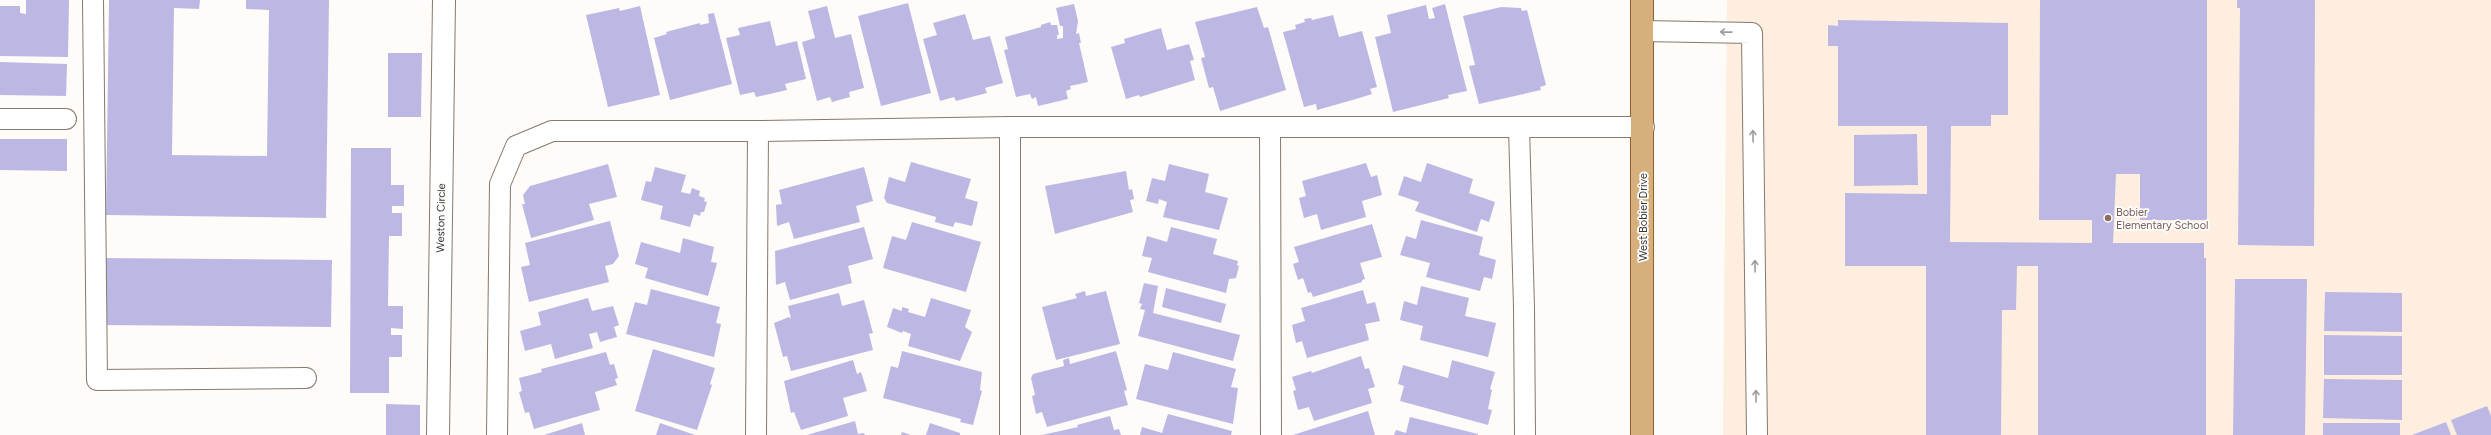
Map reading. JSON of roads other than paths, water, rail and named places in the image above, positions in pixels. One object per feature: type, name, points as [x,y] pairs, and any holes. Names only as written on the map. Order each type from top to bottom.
[{"type":"main road","name":"West Bobier Drive","points":[[1642,0],[1644,127],[1642,435]]},
{"type":"street","name":"Weston Circle","points":[[438,435],[444,0]]},
{"type":"lane","points":[[93,0],[97,380],[306,378]]},
{"type":"lane","points":[[1642,31],[1752,33],[1757,435]]},
{"type":"lane","points":[[0,119],[66,119]]},
{"type":"lane","points":[[497,435],[500,184],[516,146],[552,131],[758,131],[1010,127],[1644,127]]},
{"type":"lane","points":[[1010,127],[1010,435]]},
{"type":"lane","points":[[1270,127],[1271,435]]},
{"type":"lane","points":[[1519,127],[1524,308],[1525,435]]},
{"type":"lane","points":[[756,435],[758,131]]},
{"type":"place","name":"Bobier Elementary School","points":[[2108,218]]}]
